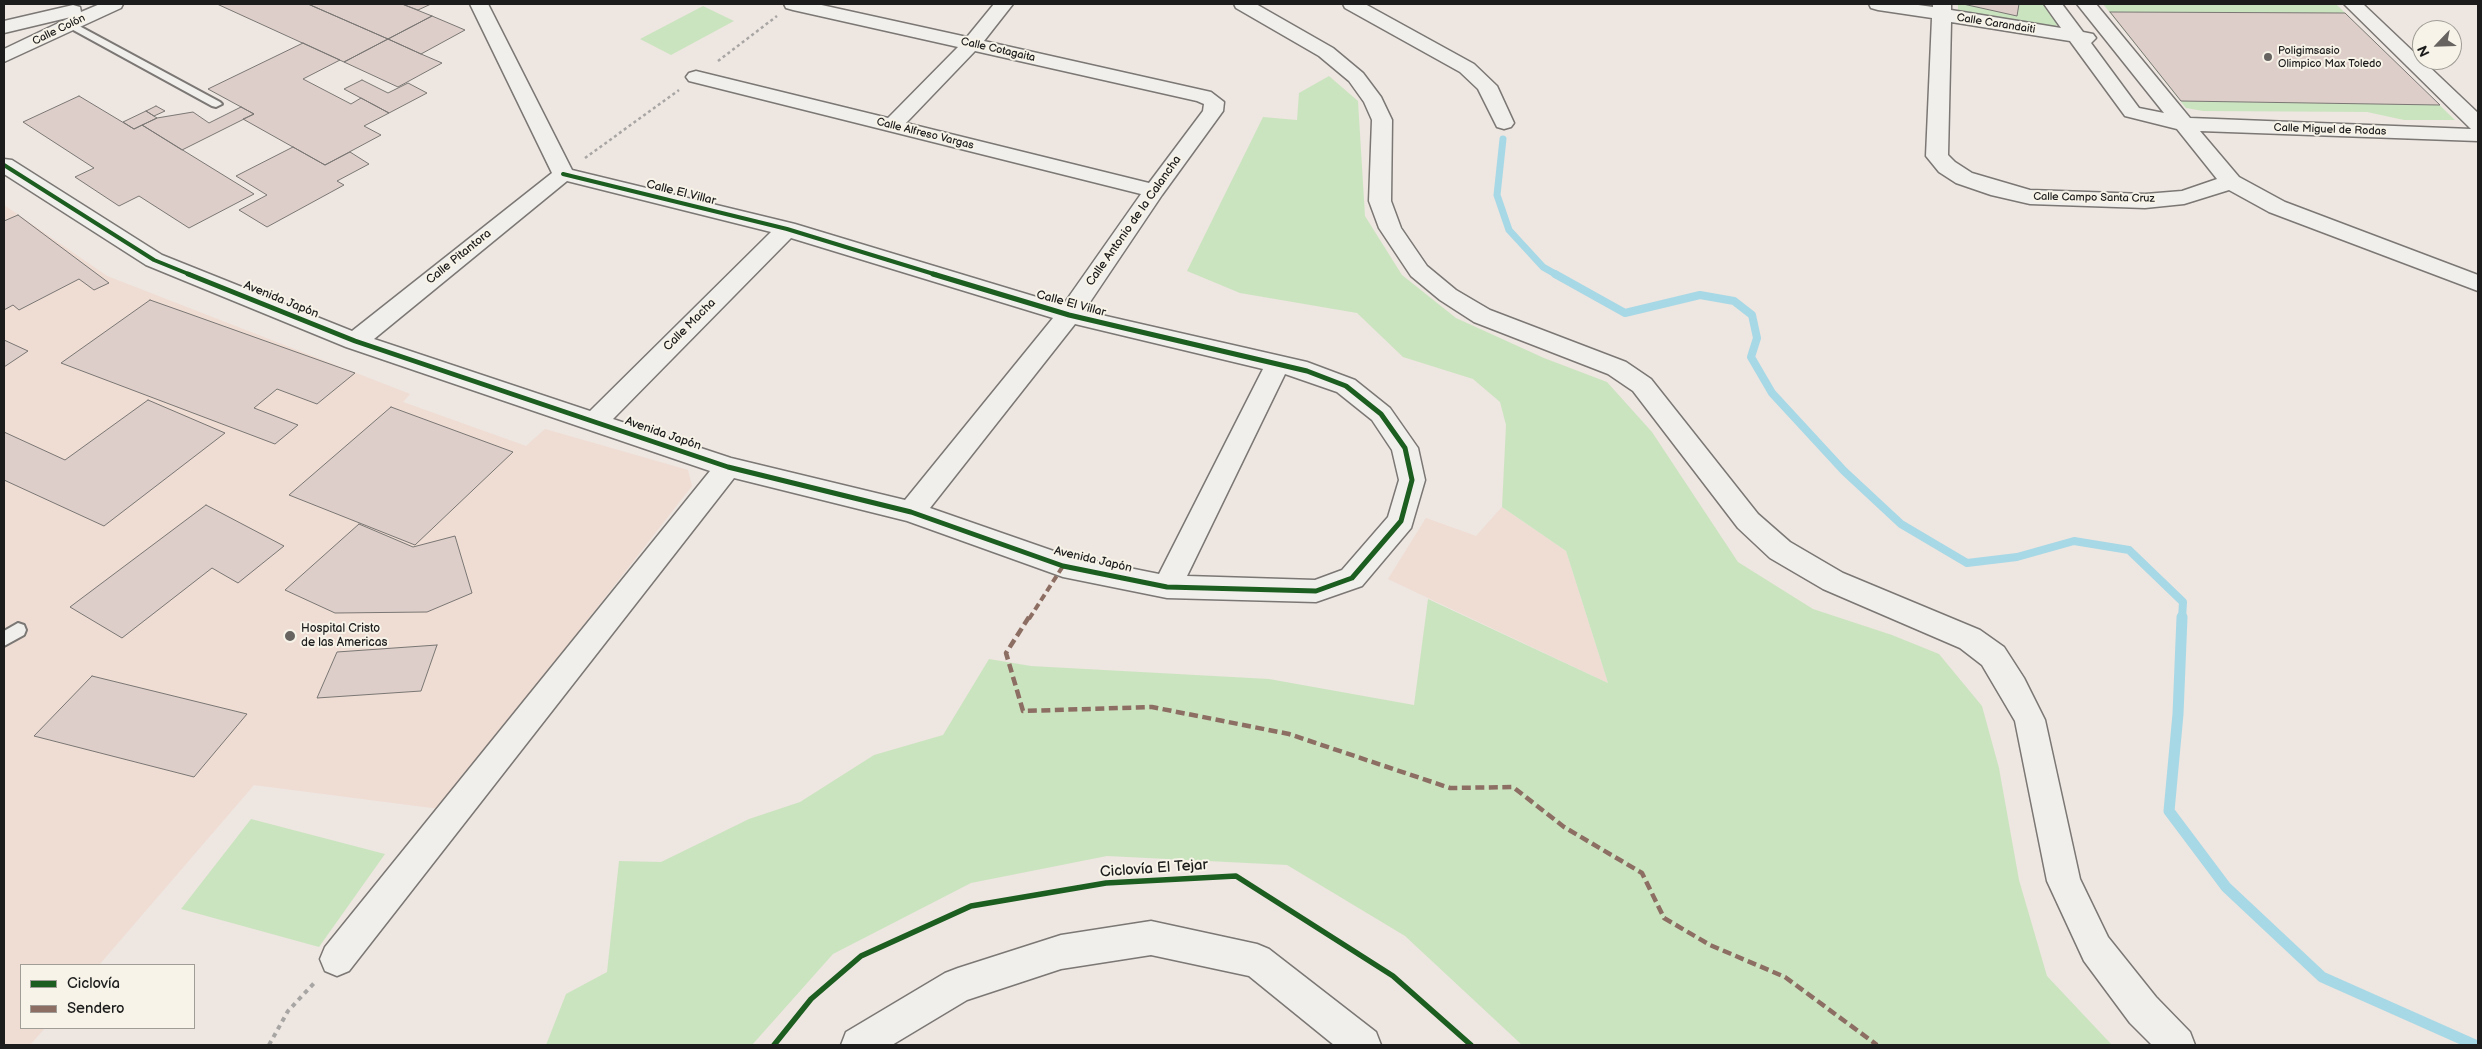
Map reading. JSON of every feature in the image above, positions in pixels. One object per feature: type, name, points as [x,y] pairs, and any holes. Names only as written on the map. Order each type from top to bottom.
[{"type":"street","points":[[4,27],[102,4]]},
{"type":"street","name":"Calle Colón","points":[[4,56],[114,4]]},
{"type":"street","points":[[479,4],[564,174]]},
{"type":"street","name":"Calle Cotagaita","points":[[793,4],[1204,96]]},
{"type":"street","points":[[892,126],[972,44],[1004,4]]},
{"type":"street","points":[[1243,4],[1326,52],[1356,77],[1374,101],[1382,120],[1380,201],[1390,228],[1419,271],[1448,295],[1482,316],[1617,368],[1642,385],[1748,520],[1780,550],[1832,581],[1970,639],[1993,656],[2013,686],[2030,720],[2064,881],[2096,949],[2142,1010],[2176,1045]]},
{"type":"street","points":[[1352,4],[1467,68],[1487,86],[1504,124]]},
{"type":"street","name":"Calle Carandaiti","points":[[1878,4],[1942,10],[2078,37],[2114,39]]},
{"type":"street","name":"Calle Miguel de Rodas","points":[[2053,4],[2132,112],[2182,124],[2478,136]]},
{"type":"street","points":[[2086,4],[2231,182],[2277,206],[2478,283]]},
{"type":"street","points":[[2352,4],[2478,124]]},
{"type":"street","name":"Calle Campo Santa Cruz","points":[[1942,10],[1937,156],[1946,167],[1964,178],[1999,190],[2030,197],[2145,200],[2184,196],[2231,182]]},
{"type":"street","name":"Calle Alfreso Vargas","points":[[696,77],[1154,191]]},
{"type":"street","name":"Calle Antonio de la Calancha","points":[[911,512],[1070,315],[1154,191],[1213,111],[1214,102],[1204,96]]},
{"type":"street","name":"Avenida Japón","points":[[4,165],[154,260],[355,341],[728,467],[911,512],[1063,566],[1167,586],[1316,591],[1352,578]]},
{"type":"street","name":"Calle El Villar","points":[[564,174],[787,229],[1070,315],[1307,371],[1346,386],[1381,414],[1405,448],[1412,480],[1401,522],[1352,578]]},
{"type":"street","name":"Calle Pitantora","points":[[355,341],[564,174]]},
{"type":"street","name":"Calle Macha","points":[[594,422],[787,229]]},
{"type":"street","points":[[1167,586],[1278,364]]},
{"type":"street","points":[[338,958],[728,467]]},
{"type":"street","points":[[859,1045],[958,985],[1061,952],[1152,938],[1257,962],[1363,1045]]},
{"type":"lane","points":[[70,24],[216,104]]},
{"type":"lane","points":[[4,639],[18,630]]},
{"type":"path","points":[[269,1045],[288,1011],[338,958]]},
{"type":"shaded area","name":"Hospital Cristo de las Americas","points":[[4,205],[107,276],[410,394],[403,402],[526,446],[545,429],[688,470],[692,486],[440,809],[254,785],[100,964],[20,964],[20,1029],[44,1029],[30,1045],[4,1045]]},
{"type":"shaded area","points":[[1502,507],[1566,551],[1608,683],[1388,579],[1426,518],[1476,536]]},
{"type":"green space","points":[[1958,4],[2043,4],[2058,24],[2053,28],[1958,12]]},
{"type":"green space","name":"Poligimsasio Olimpico Max Toledo","points":[[2103,4],[2336,4],[2455,120],[2404,120],[2367,112],[2203,111],[2186,108]]},
{"type":"green space","points":[[703,6],[734,21],[671,55],[640,39]]},
{"type":"green space","points":[[1329,76],[1358,101],[1365,216],[1402,275],[1456,318],[1544,358],[1607,382],[1652,432],[1738,562],[1813,609],[1892,635],[1939,654],[1982,706],[1999,768],[2019,880],[2047,976],[2112,1045],[1522,1045],[1405,936],[1287,865],[1107,856],[971,883],[833,954],[752,1045],[546,1045],[566,994],[607,972],[619,861],[661,862],[749,819],[800,802],[874,755],[943,735],[989,659],[1031,666],[1269,679],[1414,705],[1428,599],[1608,683],[1566,551],[1502,507],[1506,425],[1500,402],[1473,379],[1403,357],[1357,313],[1240,293],[1187,271],[1263,117],[1297,120],[1299,93]]},
{"type":"green space","points":[[251,819],[385,854],[319,947],[181,909]]},
{"type":"building","points":[[217,4],[308,4],[388,39],[344,62]]},
{"type":"building","points":[[308,4],[402,4],[432,16],[388,39]]},
{"type":"building","points":[[402,4],[431,4],[418,10]]},
{"type":"building","points":[[1963,4],[2019,4],[2017,16]]},
{"type":"building","name":"Poligimsasio Olimpico Max Toledo","points":[[2110,12],[2345,13],[2440,105],[2181,101]]},
{"type":"building","points":[[432,16],[465,30],[421,54],[388,39]]},
{"type":"building","points":[[388,39],[442,63],[398,87],[344,62]]},
{"type":"building","points":[[303,43],[340,60],[303,79],[351,104],[361,98],[389,113],[364,126],[381,135],[325,165],[243,119],[254,114],[208,89]]},
{"type":"building","points":[[362,80],[388,93],[408,83],[427,93],[389,113],[344,89]]},
{"type":"building","points":[[79,96],[134,129],[142,125],[254,194],[189,228],[139,196],[119,206],[75,177],[94,168],[23,122]]},
{"type":"building","points":[[156,106],[165,111],[154,116],[146,111]]},
{"type":"building","points":[[241,107],[254,114],[182,150],[142,125],[157,118],[193,112],[209,123]]},
{"type":"building","points":[[146,111],[157,118],[134,129],[123,122]]},
{"type":"building","points":[[293,147],[325,165],[350,152],[369,164],[337,181],[344,185],[267,227],[239,210],[267,195],[236,176]]},
{"type":"building","points":[[18,215],[109,283],[94,290],[79,279],[19,310],[13,305],[4,310],[4,221]]},
{"type":"building","points":[[150,300],[355,373],[317,404],[277,389],[254,408],[298,425],[275,444],[61,363]]},
{"type":"building","points":[[4,340],[28,351],[4,367]]},
{"type":"building","points":[[148,400],[225,433],[104,526],[4,480],[4,432],[65,460]]},
{"type":"building","points":[[391,407],[513,452],[415,545],[289,495]]},
{"type":"building","points":[[206,505],[284,546],[238,583],[212,568],[122,638],[70,607]]},
{"type":"building","points":[[359,524],[413,547],[455,536],[472,593],[427,612],[335,613],[285,590]]},
{"type":"building","points":[[437,645],[421,691],[317,698],[337,652]]},
{"type":"building","points":[[92,676],[247,714],[194,777],[34,736]]},
{"type":"waterway","points":[[1503,139],[1497,195],[1509,230],[1543,267],[1557,275]]},
{"type":"waterway","points":[[1555,274],[1625,313],[1700,295],[1734,301],[1752,315],[1757,338],[1751,357],[1772,393],[1844,471],[1901,524],[1967,563],[2017,557],[2074,541],[2129,550],[2183,602],[2182,619]]},
{"type":"waterway","points":[[2182,617],[2178,714],[2169,811],[2226,887],[2322,977],[2475,1045]]},
{"type":"marked path","points":[[1063,566],[1006,653],[1023,711],[1152,707],[1289,734],[1450,788],[1513,787],[1564,827],[1642,873],[1664,918],[1710,945],[1785,977],[1877,1045]]},
{"type":"cycle path","points":[[4,165],[154,260],[355,341],[728,467],[911,512],[1063,566],[1167,587],[1316,591],[1352,578],[1401,521],[1412,480],[1405,448],[1381,414],[1346,386],[1307,371],[1069,315],[787,229],[563,174]]},
{"type":"cycle path","name":"Ciclovía El Tejar","points":[[774,1045],[811,999],[861,956],[971,906],[1106,883],[1236,876],[1393,976],[1471,1045]]},
{"type":"place","name":"Poligimsasio Olimpico Max Toledo","points":[[2268,57]]},
{"type":"place","name":"Hospital Cristo de las Americas","points":[[290,636]]}]
